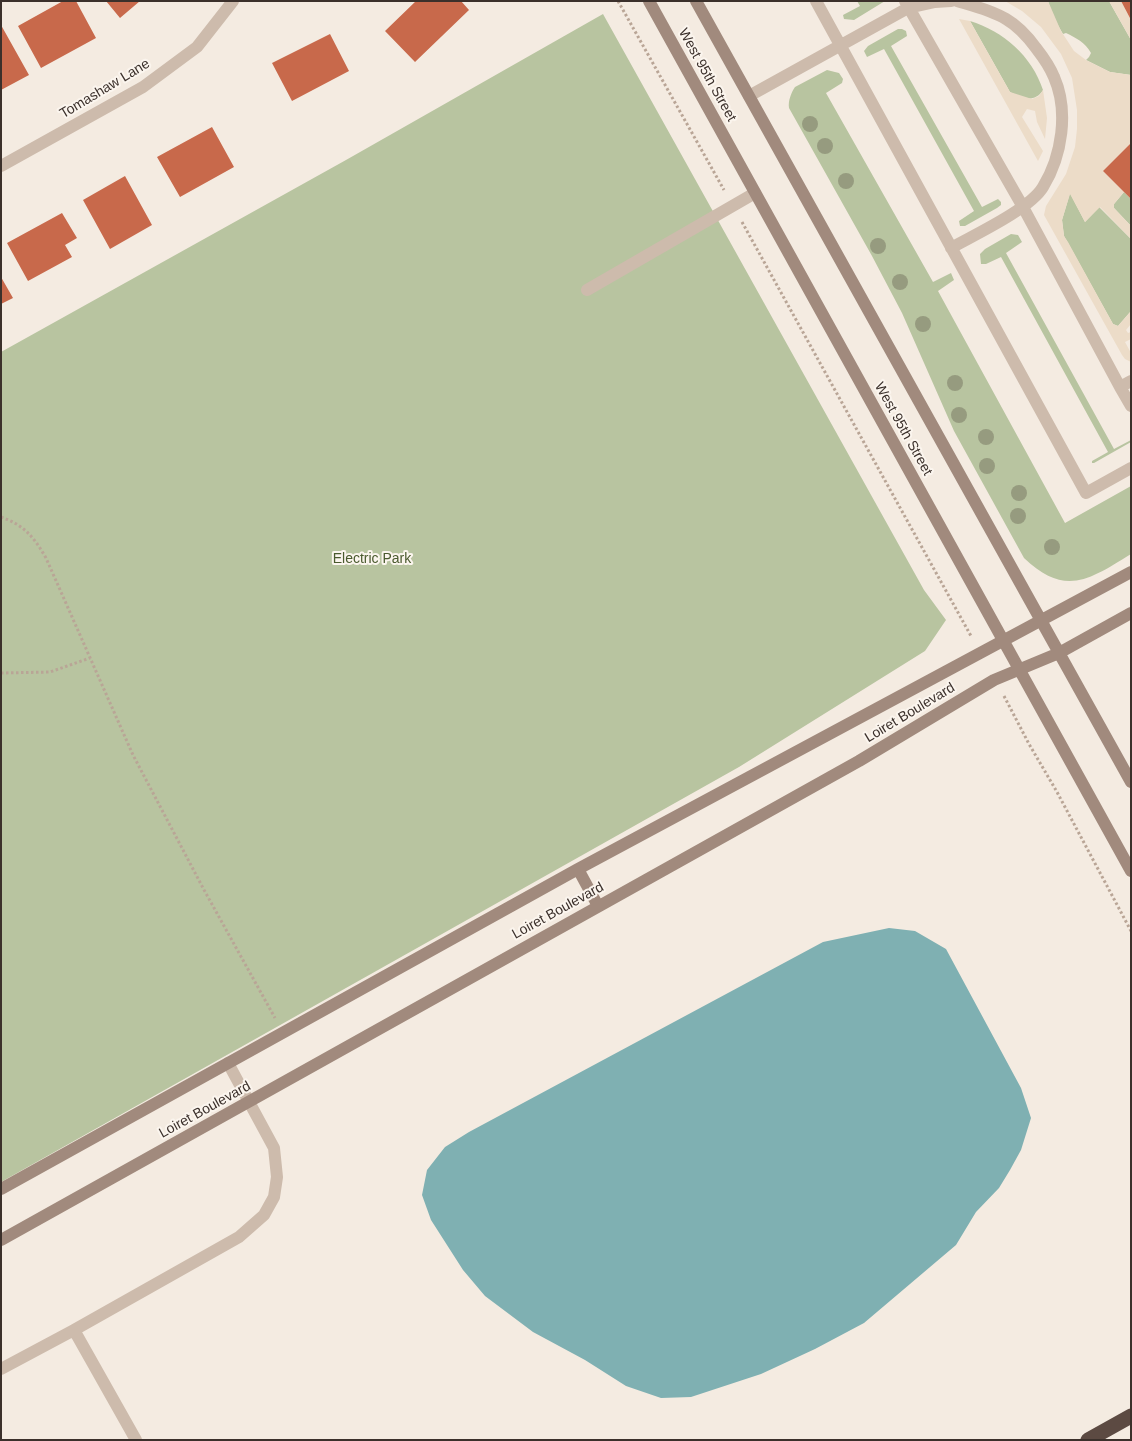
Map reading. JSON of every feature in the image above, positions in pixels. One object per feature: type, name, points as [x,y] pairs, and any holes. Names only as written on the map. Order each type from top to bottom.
[{"type":"highway","points":[[1088,1440],[1131,1416]]},
{"type":"street","name":"Tomashaw Lane","points":[[1,166],[143,87],[197,47],[233,1]]},
{"type":"street","name":"West 95th Street","points":[[649,1],[1131,872]]},
{"type":"street","name":"West 95th Street","points":[[696,1],[1131,782]]},
{"type":"street","points":[[816,1],[1086,493],[1131,468]]},
{"type":"street","points":[[749,96],[840,45],[907,4],[951,1]]},
{"type":"street","points":[[951,248],[1022,207],[1042,189],[1059,150],[1062,125],[1061,101],[1055,78],[1044,58],[1028,36],[1008,20],[986,9],[957,1]]},
{"type":"street","points":[[907,4],[1022,207],[1126,384],[1131,406]]},
{"type":"street","points":[[587,290],[755,193]]},
{"type":"street","name":"Loiret Boulevard","points":[[1,1189],[578,869],[1131,572]]},
{"type":"street","name":"Loiret Boulevard","points":[[1,1240],[859,761],[994,680],[1059,653],[1131,613]]},
{"type":"street","points":[[578,869],[598,906]]},
{"type":"street","points":[[1,1370],[239,1237],[264,1215],[274,1197],[277,1177],[274,1148],[228,1063]]},
{"type":"street","points":[[74,1330],[136,1440]]},
{"type":"path","points":[[618,1],[966,624],[979,654]]},
{"type":"path","points":[[1,517],[16,522],[36,540],[46,558],[134,756],[203,888],[277,1021]]},
{"type":"path","points":[[1,673],[50,672],[90,658]]},
{"type":"path","points":[[994,680],[1010,704],[1029,744],[1057,792],[1131,931]]},
{"type":"green space","points":[[857,1],[885,1],[854,20],[844,19],[843,15],[860,6]]},
{"type":"green space","points":[[1048,1],[1109,1],[1131,40],[1131,75],[1110,72],[1086,60],[1091,53],[1089,49],[1077,39],[1066,33],[1063,34],[1052,15]]},
{"type":"green space","name":"Electric Park","points":[[603,14],[924,590],[946,620],[925,651],[739,767],[1,1182],[1,352]]},
{"type":"green space","points":[[970,21],[994,31],[1015,46],[1032,66],[1043,90],[1040,94],[1028,99],[1010,92]]},
{"type":"green space","points":[[898,29],[906,31],[907,36],[891,46],[982,207],[998,199],[1001,202],[1001,205],[997,208],[965,226],[960,226],[959,221],[974,211],[884,49],[867,57],[864,51],[868,46]]},
{"type":"green space","points":[[827,70],[839,73],[843,79],[842,83],[826,93],[933,282],[951,273],[954,280],[938,291],[1065,523],[1131,486],[1131,554],[1089,577],[1065,581],[1039,570],[1024,558],[954,431],[902,313],[789,108],[790,97],[795,87]]},
{"type":"green space","points":[[1124,192],[1131,199],[1131,226],[1114,208],[1114,204]]},
{"type":"green space","points":[[1070,193],[1085,222],[1099,207],[1131,239],[1131,311],[1118,326],[1113,324],[1064,236],[1062,220]]},
{"type":"green space","points":[[1011,234],[1018,235],[1022,242],[1006,253],[1114,449],[1131,440],[1131,442],[1094,463],[1092,461],[1108,452],[1001,257],[986,264],[981,264],[980,254],[985,249]]},
{"type":"shaded area","points":[[1005,1],[1048,1],[1061,31],[1074,51],[1086,60],[1110,72],[1131,75],[1131,143],[1103,171],[1124,192],[1114,204],[1114,208],[1131,226],[1131,239],[1100,207],[1085,222],[1070,194],[1062,220],[1064,236],[1113,324],[1118,326],[1131,311],[1131,324],[1126,330],[1128,333],[1131,332],[1131,339],[1125,342],[1131,353],[1131,362],[1122,355],[1044,215],[1046,206],[1066,174],[1075,147],[1077,110],[1072,78],[1061,54],[1041,27],[1022,11]]},
{"type":"shaded area","points":[[1109,1],[1121,1],[1131,20],[1131,40]]},
{"type":"shaded area","points":[[959,19],[970,21],[1010,92],[1032,99],[1039,96],[1043,90],[1047,118],[1045,139],[1037,122],[1035,111],[1027,109],[1022,117],[1043,151],[1038,161]]},
{"type":"water","points":[[889,928],[915,931],[946,949],[1021,1088],[1031,1118],[1021,1150],[1010,1170],[999,1188],[976,1212],[956,1245],[864,1323],[815,1349],[761,1374],[691,1397],[661,1398],[626,1386],[585,1360],[533,1332],[485,1296],[463,1270],[431,1220],[422,1195],[427,1170],[445,1147],[469,1132],[823,942]]},
{"type":"building","points":[[63,1],[76,1],[96,38],[41,68],[18,26]]},
{"type":"building","points":[[106,1],[140,1],[120,18]]},
{"type":"building","points":[[416,1],[461,1],[469,10],[415,62],[385,31]]},
{"type":"building","points":[[1121,1],[1131,1],[1131,20]]},
{"type":"building","points":[[1,25],[29,75],[1,90]]},
{"type":"building","points":[[330,34],[349,71],[292,101],[272,63]]},
{"type":"building","points":[[212,127],[234,167],[180,197],[157,157]]},
{"type":"building","points":[[1131,143],[1131,199],[1103,171]]},
{"type":"building","points":[[125,176],[152,225],[110,249],[83,200]]},
{"type":"building","points":[[62,213],[77,238],[65,245],[72,257],[28,281],[7,243]]},
{"type":"building","points":[[1,277],[13,298],[1,304]]}]
